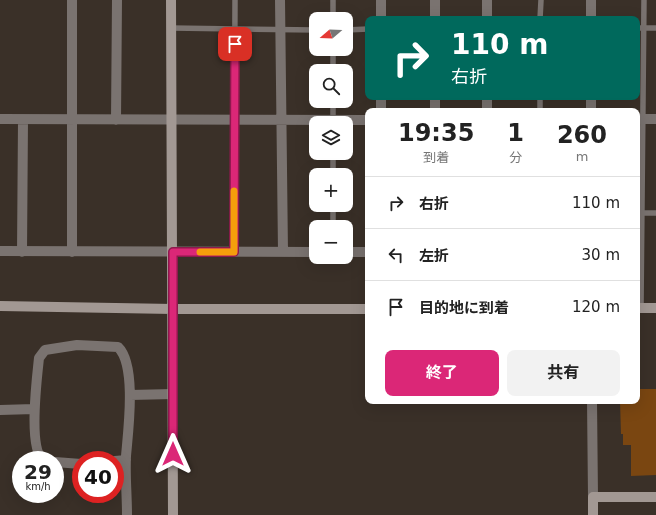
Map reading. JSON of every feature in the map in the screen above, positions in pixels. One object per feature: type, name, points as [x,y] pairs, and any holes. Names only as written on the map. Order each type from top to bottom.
[{"type":"street","points":[[72,0],[72,252]]},
{"type":"street","points":[[116,120],[117,0]]},
{"type":"street","points":[[171,0],[173,121],[173,515]]},
{"type":"street","points":[[280,0],[283,252]]},
{"type":"street","points":[[381,0],[381,16]]},
{"type":"street","points":[[435,0],[435,16]]},
{"type":"street","points":[[487,0],[487,16]]},
{"type":"street","points":[[591,0],[591,16]]},
{"type":"street","points":[[0,119],[309,121]]},
{"type":"street","points":[[640,119],[656,119]]},
{"type":"street","points":[[22,252],[23,120]]},
{"type":"street","points":[[353,120],[365,120]]},
{"type":"street","points":[[0,251],[309,252]]},
{"type":"street","points":[[353,252],[365,252]]},
{"type":"street","points":[[0,306],[173,309],[365,309]]},
{"type":"street","points":[[640,308],[656,308]]},
{"type":"street","points":[[38,451],[34,409],[39,358],[45,350],[77,346],[118,347],[124,354],[130,395],[130,430],[126,460],[127,515]]},
{"type":"street","points":[[130,395],[173,394]]},
{"type":"street","points":[[592,404],[593,515]]},
{"type":"street","points":[[0,410],[34,409]]},
{"type":"street","points":[[593,497],[656,497]]},
{"type":"lane","points":[[234,252],[235,0]]},
{"type":"lane","points":[[333,0],[333,12]]},
{"type":"lane","points":[[540,16],[541,0]]},
{"type":"lane","points":[[644,0],[640,119],[640,213],[656,213]]},
{"type":"lane","points":[[171,28],[309,30]]},
{"type":"lane","points":[[640,28],[656,28]]},
{"type":"lane","points":[[353,30],[365,29]]},
{"type":"building","points":[[640,389],[656,389],[656,475],[631,476],[631,445],[623,445],[623,434],[621,434],[620,404],[640,404]]},
{"type":"slow traffic","points":[[200,252],[234,252],[234,191]]},
{"type":"route","points":[[173,454],[173,252],[234,252],[235,44]]}]
